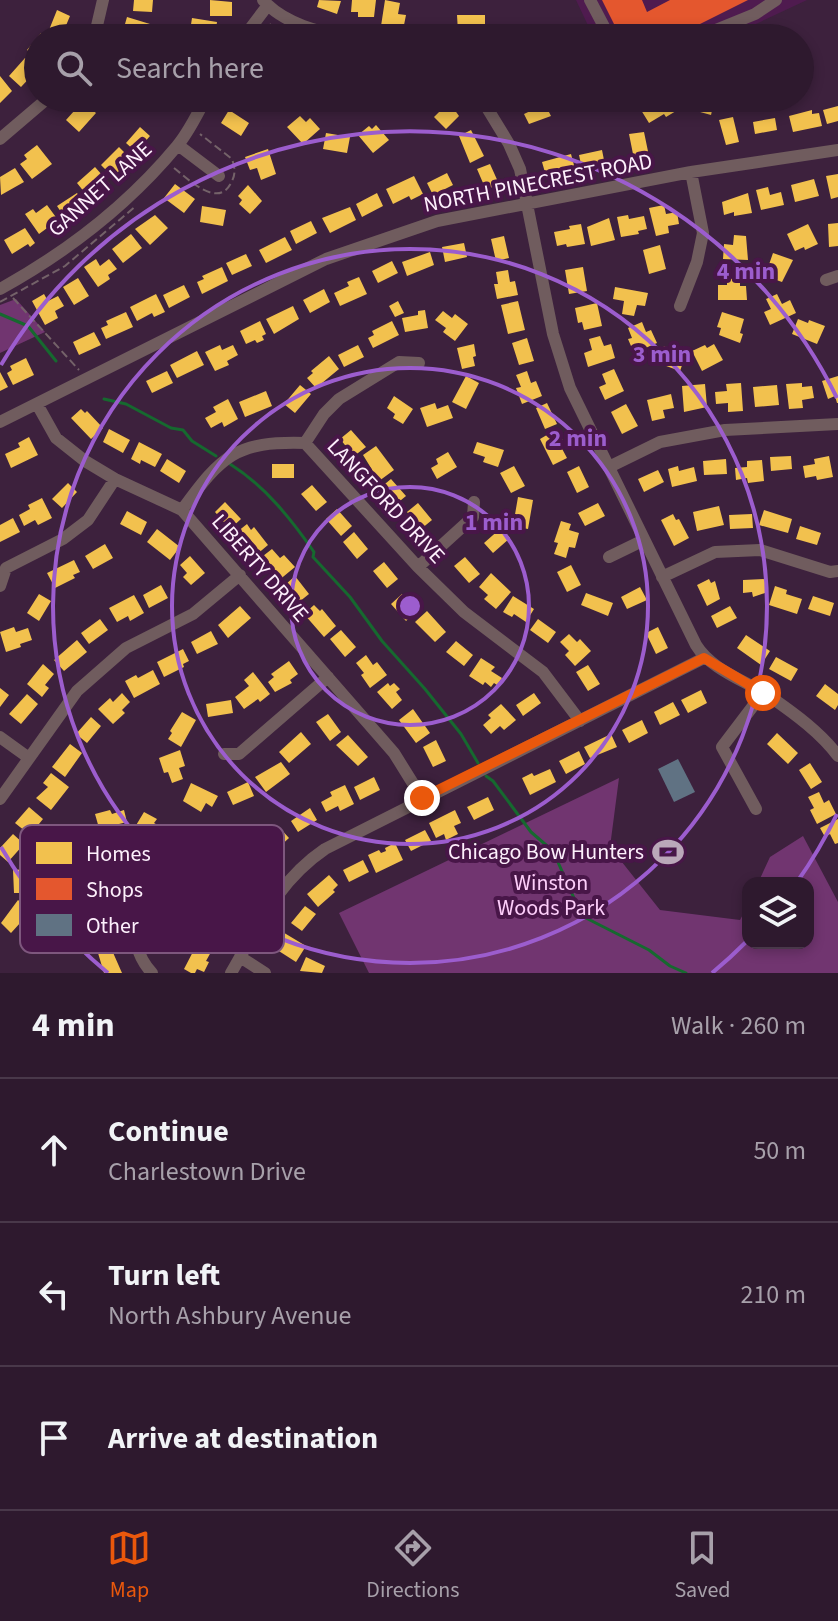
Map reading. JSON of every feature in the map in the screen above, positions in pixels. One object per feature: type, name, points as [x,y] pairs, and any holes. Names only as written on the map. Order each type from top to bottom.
[{"type":"street","points":[[97,24],[103,0]]},
{"type":"street","points":[[590,0],[603,24]]},
{"type":"street","points":[[730,24],[755,14],[776,0]]},
{"type":"street","points":[[252,24],[266,3],[301,24]]},
{"type":"street","points":[[0,139],[32,112]]},
{"type":"street","name":"GANNET LANE","points":[[0,289],[39,268],[131,195],[178,145],[198,112]]},
{"type":"street","points":[[489,112],[516,159],[553,334],[570,388],[704,658],[763,693],[836,748]]},
{"type":"street","points":[[178,145],[219,176]]},
{"type":"street","name":"NORTH PINECREST ROAD","points":[[0,422],[326,259],[437,221],[691,172],[838,150]]},
{"type":"street","points":[[680,306],[697,262],[703,233],[691,172]]},
{"type":"street","points":[[305,443],[324,414],[339,399],[399,362],[419,363]]},
{"type":"street","name":"LIBERTY DRIVE","points":[[37,404],[56,438],[85,461],[115,479],[182,510],[394,753],[422,798]]},
{"type":"street","points":[[609,467],[660,442],[725,430],[838,424]]},
{"type":"street","name":"LANGFORD DRIVE","points":[[182,510],[207,476],[229,455],[252,445],[305,443],[418,567],[464,612],[543,672],[580,721]]},
{"type":"street","points":[[0,586],[6,568],[63,539],[88,520],[115,479]]},
{"type":"street","points":[[418,567],[473,517],[474,502]]},
{"type":"street","points":[[609,557],[644,540]]},
{"type":"street","points":[[662,577],[715,552],[760,550],[830,572],[838,571]]},
{"type":"street","points":[[0,799],[77,691],[126,648],[193,614],[240,575]]},
{"type":"street","points":[[284,886],[304,864],[325,849],[704,658]]},
{"type":"street","points":[[224,754],[239,754],[328,677]]},
{"type":"street","points":[[756,809],[722,747],[763,693]]},
{"type":"street","points":[[0,737],[29,758]]},
{"type":"street","points":[[139,953],[152,973]]},
{"type":"street","points":[[231,973],[242,953]]},
{"type":"street","points":[[240,957],[265,973]]},
{"type":"path","points":[[271,24],[280,13]]},
{"type":"path","points":[[174,168],[208,193],[220,194],[228,189],[235,177],[232,159],[200,134]]},
{"type":"path","points":[[0,302],[65,266],[141,201]]},
{"type":"path","points":[[11,297],[89,379]]},
{"type":"shaded area","points":[[576,0],[807,0],[756,24],[587,24]]},
{"type":"green space","points":[[16,299],[45,332],[0,353],[0,305]]},
{"type":"green space","name":"Winston Woods Park","points":[[619,778],[610,847],[660,910],[740,920],[742,916],[742,949],[814,949],[814,877],[761,877],[770,857],[803,836],[838,902],[838,973],[369,973],[339,913]]},
{"type":"building: Homes","points":[[134,0],[153,0],[152,12],[133,11]]},
{"type":"building: Homes","points":[[210,0],[232,2],[232,16],[210,16]]},
{"type":"building: Homes","points":[[319,0],[341,1],[337,14],[317,7]]},
{"type":"building: Homes","points":[[352,0],[376,0],[374,17],[358,17],[358,12],[351,12]]},
{"type":"building: Homes","points":[[385,0],[400,3],[398,14],[406,15],[404,24],[381,24]]},
{"type":"building: Homes","points":[[57,10],[70,16],[67,24],[51,24]]},
{"type":"building: Homes","points":[[457,15],[485,15],[485,24],[458,24]]},
{"type":"building: Homes","points":[[127,17],[150,24],[125,24]]},
{"type":"building: Homes","points":[[192,18],[217,22],[217,24],[191,24]]},
{"type":"building: Homes","points":[[24,59],[24,84],[21,87],[9,76]]},
{"type":"building: Homes","points":[[0,76],[12,91],[0,103]]},
{"type":"building: Homes","points":[[838,106],[838,121],[827,124],[823,110]]},
{"type":"building: Homes","points":[[73,112],[96,113],[79,132],[66,120]]},
{"type":"building: Homes","points":[[228,112],[232,112],[249,123],[241,136],[221,123]]},
{"type":"building: Homes","points":[[439,112],[456,112],[459,116],[446,129],[434,117]]},
{"type":"building: Homes","points":[[549,112],[551,116],[529,124],[524,114]]},
{"type":"building: Homes","points":[[642,112],[674,112],[666,117],[664,114],[649,123]]},
{"type":"building: Homes","points":[[804,112],[819,113],[822,126],[793,132],[789,116]]},
{"type":"building: Homes","points":[[300,116],[306,122],[310,118],[320,129],[303,144],[287,127]]},
{"type":"building: Homes","points":[[733,117],[739,142],[726,145],[719,120]]},
{"type":"building: Homes","points":[[775,118],[777,130],[755,134],[753,122]]},
{"type":"building: Homes","points":[[376,125],[389,140],[373,153],[358,135],[369,126],[372,129]]},
{"type":"building: Homes","points":[[140,127],[150,136],[136,152],[126,143]]},
{"type":"building: Homes","points":[[471,130],[484,156],[470,163],[459,136]]},
{"type":"building: Homes","points":[[644,132],[650,161],[635,164],[629,134]]},
{"type":"building: Homes","points":[[326,133],[350,137],[347,153],[323,149]]},
{"type":"building: Homes","points":[[37,145],[52,164],[32,179],[20,164],[27,159],[24,155]]},
{"type":"building: Homes","points":[[119,147],[131,159],[113,177],[101,165]]},
{"type":"building: Homes","points":[[268,149],[276,174],[261,180],[257,168],[250,170],[245,157]]},
{"type":"building: Homes","points":[[602,150],[605,165],[582,169],[579,155]]},
{"type":"building: Homes","points":[[571,154],[575,169],[546,176],[542,162]]},
{"type":"building: Homes","points":[[490,164],[499,184],[486,190],[477,169]]},
{"type":"building: Homes","points":[[95,167],[110,184],[89,198],[77,183]]},
{"type":"building: Homes","points":[[15,168],[24,182],[1,195],[0,177]]},
{"type":"building: Homes","points":[[447,173],[453,185],[433,195],[427,183]]},
{"type":"building: Homes","points":[[838,174],[838,197],[831,199],[826,176]]},
{"type":"building: Homes","points":[[414,176],[423,194],[411,200],[409,196],[393,204],[386,189]]},
{"type":"building: Homes","points":[[814,179],[819,196],[795,202],[791,185]]},
{"type":"building: Homes","points":[[175,184],[195,199],[184,213],[164,198]]},
{"type":"building: Homes","points":[[248,185],[262,201],[250,214],[239,204],[242,200],[238,196]]},
{"type":"building: Homes","points":[[768,187],[770,195],[781,192],[784,205],[761,210],[756,190]]},
{"type":"building: Homes","points":[[77,193],[84,204],[65,218],[57,206]]},
{"type":"building: Homes","points":[[377,193],[383,206],[362,217],[356,204]]},
{"type":"building: Homes","points":[[748,193],[752,213],[724,215],[722,202]]},
{"type":"building: Homes","points":[[47,205],[58,220],[39,234],[25,214],[33,209],[36,213]]},
{"type":"building: Homes","points":[[664,205],[666,214],[677,212],[679,224],[668,226],[669,233],[656,236],[649,208]]},
{"type":"building: Homes","points":[[202,206],[226,210],[223,226],[200,222]]},
{"type":"building: Homes","points":[[350,207],[356,220],[330,233],[322,218]]},
{"type":"building: Homes","points":[[155,215],[168,228],[150,245],[135,229]]},
{"type":"building: Homes","points":[[628,215],[629,219],[644,216],[647,229],[638,231],[639,234],[621,237],[617,217]]},
{"type":"building: Homes","points":[[609,218],[615,240],[591,246],[587,227]]},
{"type":"building: Homes","points":[[311,221],[317,233],[296,244],[290,231]]},
{"type":"building: Homes","points":[[838,223],[838,246],[829,247],[828,224]]},
{"type":"building: Homes","points":[[581,224],[585,244],[557,246],[554,232]]},
{"type":"building: Homes","points":[[808,224],[818,244],[795,251],[787,234]]},
{"type":"building: Homes","points":[[25,228],[35,243],[12,254],[4,240]]},
{"type":"building: Homes","points":[[131,234],[142,248],[123,263],[112,249]]},
{"type":"building: Homes","points":[[734,235],[746,236],[748,260],[723,259],[724,244],[733,245]]},
{"type":"building: Homes","points":[[504,236],[509,258],[496,261],[491,239]]},
{"type":"building: Homes","points":[[285,237],[292,250],[266,263],[259,250]]},
{"type":"building: Homes","points":[[464,243],[467,257],[445,262],[442,247]]},
{"type":"building: Homes","points":[[660,245],[666,269],[649,274],[643,250]]},
{"type":"building: Homes","points":[[430,252],[434,265],[407,276],[402,262]]},
{"type":"building: Homes","points":[[773,253],[793,260],[782,282],[765,276]]},
{"type":"building: Homes","points":[[246,254],[252,266],[232,275],[226,263]]},
{"type":"building: Homes","points":[[96,259],[100,266],[109,259],[117,269],[108,275],[110,279],[98,287],[84,267]]},
{"type":"building: Homes","points":[[392,261],[398,273],[378,283],[372,271]]},
{"type":"building: Homes","points":[[222,267],[228,281],[202,294],[197,282],[204,279],[202,276]]},
{"type":"building: Homes","points":[[583,267],[587,291],[569,294],[565,270]]},
{"type":"building: Homes","points":[[508,270],[510,282],[515,281],[518,295],[497,299],[494,284],[498,284],[496,272]]},
{"type":"building: Homes","points":[[727,274],[740,274],[740,286],[746,286],[747,300],[718,300],[718,285],[727,285]]},
{"type":"building: Homes","points":[[359,277],[367,294],[340,306],[334,293]]},
{"type":"building: Homes","points":[[78,278],[89,296],[74,305],[63,287]]},
{"type":"building: Homes","points":[[184,285],[190,297],[169,308],[163,295]]},
{"type":"building: Homes","points":[[615,287],[648,293],[645,306],[637,305],[634,316],[622,314],[624,301],[613,299]]},
{"type":"building: Homes","points":[[324,289],[330,302],[310,313],[303,300]]},
{"type":"building: Homes","points":[[44,294],[48,301],[58,296],[64,306],[55,311],[58,318],[45,325],[32,301]]},
{"type":"building: Homes","points":[[156,294],[165,312],[154,317],[152,313],[137,321],[130,307]]},
{"type":"building: Homes","points":[[777,294],[782,304],[790,300],[796,313],[770,325],[764,312],[771,309],[766,299]]},
{"type":"building: Homes","points":[[398,301],[404,313],[395,317],[389,306]]},
{"type":"building: Homes","points":[[518,301],[525,330],[508,334],[501,305]]},
{"type":"building: Homes","points":[[597,303],[602,326],[584,330],[582,322],[578,323],[575,308]]},
{"type":"building: Homes","points":[[293,306],[299,319],[274,334],[266,319]]},
{"type":"building: Homes","points":[[425,310],[428,328],[405,332],[402,318],[418,315],[418,311]]},
{"type":"building: Homes","points":[[443,311],[452,318],[455,314],[468,324],[455,341],[443,332],[446,328],[435,320]]},
{"type":"building: Homes","points":[[126,312],[133,327],[106,339],[101,328],[108,325],[106,321]]},
{"type":"building: Homes","points":[[722,312],[744,319],[740,343],[719,335],[721,328],[717,327]]},
{"type":"building: Homes","points":[[798,319],[825,326],[817,344],[792,334]]},
{"type":"building: Homes","points":[[260,321],[266,334],[262,336],[264,340],[246,344],[240,331]]},
{"type":"building: Homes","points":[[392,321],[399,335],[373,348],[368,338],[374,335],[372,331]]},
{"type":"building: Homes","points":[[642,322],[646,332],[651,330],[657,343],[634,353],[628,339],[632,338],[628,328]]},
{"type":"building: Homes","points":[[94,332],[101,345],[79,355],[73,342]]},
{"type":"building: Homes","points":[[600,336],[604,346],[611,344],[615,358],[588,367],[584,353],[592,350],[589,339]]},
{"type":"building: Homes","points":[[527,338],[534,361],[519,365],[512,343]]},
{"type":"building: Homes","points":[[474,344],[475,366],[462,369],[457,348]]},
{"type":"building: Homes","points":[[714,344],[723,360],[702,371],[692,351]]},
{"type":"building: Homes","points":[[220,345],[222,350],[233,345],[238,355],[227,361],[229,365],[215,371],[205,352]]},
{"type":"building: Homes","points":[[358,345],[364,357],[344,367],[338,355]]},
{"type":"building: Homes","points":[[664,346],[686,354],[680,371],[658,363]]},
{"type":"building: Homes","points":[[197,351],[204,365],[177,378],[170,365]]},
{"type":"building: Homes","points":[[329,356],[339,369],[316,388],[307,378]]},
{"type":"building: Homes","points":[[26,358],[34,375],[13,385],[7,373],[12,370],[10,366]]},
{"type":"building: Homes","points":[[614,369],[624,391],[605,400],[599,387],[606,384],[602,374]]},
{"type":"building: Homes","points":[[167,371],[173,383],[152,393],[146,381]]},
{"type":"building: Homes","points":[[527,371],[531,383],[536,381],[542,396],[522,404],[516,388],[521,387],[516,375]]},
{"type":"building: Homes","points":[[0,372],[8,387],[0,391]]},
{"type":"building: Homes","points":[[466,376],[479,383],[466,409],[452,402]]},
{"type":"building: Homes","points":[[838,376],[837,403],[835,396],[828,399],[822,381]]},
{"type":"building: Homes","points":[[741,383],[743,411],[728,412],[728,403],[716,404],[715,392],[727,391],[726,384]]},
{"type":"building: Homes","points":[[802,383],[802,387],[812,386],[814,398],[802,400],[803,408],[789,409],[786,384]]},
{"type":"building: Homes","points":[[705,384],[707,407],[684,412],[682,386]]},
{"type":"building: Homes","points":[[300,385],[311,394],[295,413],[284,404]]},
{"type":"building: Homes","points":[[777,385],[779,405],[755,407],[753,387]]},
{"type":"building: Homes","points":[[266,391],[272,406],[245,417],[239,402]]},
{"type":"building: Homes","points":[[671,394],[674,408],[663,410],[665,418],[652,421],[647,400]]},
{"type":"building: Homes","points":[[394,396],[413,409],[403,424],[393,418],[395,414],[387,408]]},
{"type":"building: Homes","points":[[228,399],[238,419],[224,427],[222,422],[211,428],[205,418],[216,412],[213,407]]},
{"type":"building: Homes","points":[[435,403],[437,409],[448,405],[453,418],[427,427],[420,408]]},
{"type":"building: Homes","points":[[547,403],[557,424],[545,429],[536,408]]},
{"type":"building: Homes","points":[[626,404],[638,426],[622,434],[611,412]]},
{"type":"building: Homes","points":[[81,409],[85,413],[87,411],[103,428],[91,439],[71,418]]},
{"type":"building: Homes","points":[[109,429],[130,440],[123,453],[103,442]]},
{"type":"building: Homes","points":[[557,429],[563,441],[559,443],[567,458],[553,465],[540,439]]},
{"type":"building: Homes","points":[[351,430],[366,447],[354,456],[340,439]]},
{"type":"building: Homes","points":[[29,437],[38,455],[11,468],[5,454],[20,447],[18,443]]},
{"type":"building: Homes","points":[[139,442],[162,454],[155,467],[131,459]]},
{"type":"building: Homes","points":[[477,442],[504,450],[498,467],[483,462],[485,457],[473,453]]},
{"type":"building: Homes","points":[[376,446],[394,470],[379,481],[363,455]]},
{"type":"building: Homes","points":[[448,452],[457,467],[437,479],[431,468],[438,464],[436,459]]},
{"type":"building: Homes","points":[[791,456],[792,469],[771,471],[770,457]]},
{"type":"building: Homes","points":[[829,456],[833,477],[817,480],[816,476],[805,478],[803,466],[815,464],[814,459]]},
{"type":"building: Homes","points":[[167,459],[186,471],[179,483],[160,471]]},
{"type":"building: Homes","points":[[726,459],[727,474],[704,475],[703,461]]},
{"type":"building: Homes","points":[[762,460],[764,481],[748,483],[747,478],[736,480],[735,468],[747,467],[747,461]]},
{"type":"building: Homes","points":[[272,464],[294,464],[294,478],[272,478]]},
{"type":"building: Homes","points":[[514,466],[525,486],[511,493],[500,473]]},
{"type":"building: Homes","points":[[579,466],[589,487],[577,493],[567,472]]},
{"type":"building: Homes","points":[[678,466],[679,471],[694,467],[697,481],[672,487],[668,469]]},
{"type":"building: Homes","points":[[658,470],[664,482],[644,492],[638,479]]},
{"type":"building: Homes","points":[[391,479],[406,496],[395,505],[380,488]]},
{"type":"building: Homes","points":[[68,483],[77,492],[62,508],[52,499]]},
{"type":"building: Homes","points":[[312,485],[327,502],[316,511],[301,494]]},
{"type":"building: Homes","points":[[518,497],[533,500],[528,529],[513,526]]},
{"type":"building: Homes","points":[[42,498],[52,518],[38,525],[35,520],[24,526],[19,515],[30,509],[28,505]]},
{"type":"building: Homes","points":[[225,502],[241,519],[230,529],[215,512]]},
{"type":"building: Homes","points":[[418,503],[432,520],[421,529],[407,512]]},
{"type":"building: Homes","points":[[598,503],[605,516],[585,526],[578,513]]},
{"type":"building: Homes","points":[[719,506],[724,525],[697,531],[693,512]]},
{"type":"building: Homes","points":[[337,509],[352,526],[341,536],[326,519]]},
{"type":"building: Homes","points":[[764,510],[792,519],[788,533],[759,525]]},
{"type":"building: Homes","points":[[127,511],[147,522],[141,535],[120,524]]},
{"type":"building: Homes","points":[[673,514],[689,538],[674,546],[661,520]]},
{"type":"building: Homes","points":[[752,514],[753,528],[730,529],[729,515]]},
{"type":"building: Homes","points":[[13,518],[20,532],[0,542],[0,525]]},
{"type":"building: Homes","points":[[561,521],[571,524],[569,530],[579,533],[575,548],[569,547],[566,558],[554,554],[558,543],[554,542]]},
{"type":"building: Homes","points":[[247,524],[251,530],[254,527],[268,545],[256,555],[237,532]]},
{"type":"building: Homes","points":[[800,526],[821,533],[817,545],[796,539]]},
{"type":"building: Homes","points":[[501,528],[510,538],[493,553],[484,543]]},
{"type":"building: Homes","points":[[157,529],[180,547],[170,560],[147,542]]},
{"type":"building: Homes","points":[[354,532],[368,549],[357,559],[343,542]]},
{"type":"building: Homes","points":[[105,544],[113,558],[93,569],[85,556]]},
{"type":"building: Homes","points":[[272,549],[280,558],[284,555],[295,567],[278,581],[268,569],[272,566],[263,556]]},
{"type":"building: Homes","points":[[190,556],[205,573],[191,585],[183,577],[187,573],[180,565]]},
{"type":"building: Homes","points":[[465,557],[480,574],[469,583],[454,566]]},
{"type":"building: Homes","points":[[74,560],[80,572],[55,588],[47,573]]},
{"type":"building: Homes","points":[[384,562],[398,579],[387,588],[373,571]]},
{"type":"building: Homes","points":[[571,565],[581,585],[567,592],[557,572]]},
{"type":"building: Homes","points":[[491,573],[511,592],[496,609],[484,599],[488,595],[479,587]]},
{"type":"building: Homes","points":[[295,576],[309,594],[299,602],[285,585]]},
{"type":"building: Homes","points":[[709,579],[711,583],[715,581],[720,599],[707,606],[697,585]]},
{"type":"building: Homes","points":[[765,579],[765,593],[753,597],[752,592],[743,593],[743,580]]},
{"type":"building: Homes","points":[[161,585],[168,598],[149,608],[143,595]]},
{"type":"building: Homes","points":[[775,586],[787,590],[786,594],[802,599],[797,614],[769,605]]},
{"type":"building: Homes","points":[[640,587],[647,600],[627,609],[621,597]]},
{"type":"building: Homes","points":[[586,593],[613,603],[608,616],[581,605]]},
{"type":"building: Homes","points":[[39,594],[51,601],[39,621],[27,613]]},
{"type":"building: Homes","points":[[402,594],[417,611],[406,621],[391,604]]},
{"type":"building: Homes","points":[[134,595],[144,613],[130,621],[128,616],[117,622],[109,608]]},
{"type":"building: Homes","points":[[513,596],[534,609],[526,622],[514,614],[512,617],[503,612]]},
{"type":"building: Homes","points":[[813,596],[834,603],[830,616],[808,609]]},
{"type":"building: Homes","points":[[314,605],[320,611],[322,609],[336,626],[324,637],[304,614]]},
{"type":"building: Homes","points":[[240,606],[251,618],[228,638],[218,625]]},
{"type":"building: Homes","points":[[730,606],[737,618],[717,628],[711,616]]},
{"type":"building: Homes","points":[[427,611],[446,632],[435,642],[415,622]]},
{"type":"building: Homes","points":[[100,619],[108,630],[89,644],[81,633]]},
{"type":"building: Homes","points":[[538,619],[556,632],[548,643],[530,630]]},
{"type":"building: Homes","points":[[14,627],[16,632],[28,628],[32,640],[6,652],[0,632]]},
{"type":"building: Homes","points":[[658,627],[668,648],[656,654],[646,633]]},
{"type":"building: Homes","points":[[341,630],[356,647],[345,657],[330,639]]},
{"type":"building: Homes","points":[[211,631],[218,644],[197,654],[191,642]]},
{"type":"building: Homes","points":[[569,634],[577,642],[580,639],[591,651],[575,666],[565,655],[569,651],[560,642]]},
{"type":"building: Homes","points":[[746,635],[770,651],[761,665],[737,648]]},
{"type":"building: Homes","points":[[77,640],[87,652],[64,671],[54,660]]},
{"type":"building: Homes","points":[[456,641],[473,655],[464,666],[446,652]]},
{"type":"building: Homes","points":[[183,649],[189,661],[164,677],[157,662]]},
{"type":"building: Homes","points":[[366,655],[373,665],[377,662],[387,675],[370,688],[356,663]]},
{"type":"building: Homes","points":[[776,657],[798,669],[791,681],[769,669]]},
{"type":"building: Homes","points":[[481,658],[495,667],[491,671],[502,678],[497,685],[494,683],[491,687],[485,682],[483,685],[469,676]]},
{"type":"building: Homes","points":[[289,661],[298,674],[290,680],[292,683],[275,692],[268,682],[274,677],[271,674]]},
{"type":"building: Homes","points":[[43,664],[54,674],[45,685],[49,688],[42,697],[27,684]]},
{"type":"building: Homes","points":[[588,665],[600,684],[588,691],[576,672]]},
{"type":"building: Homes","points":[[153,670],[160,684],[134,698],[125,681]]},
{"type":"building: Homes","points":[[253,672],[270,694],[244,709],[235,697],[249,686],[244,680]]},
{"type":"building: Homes","points":[[388,683],[390,686],[394,683],[400,689],[396,692],[402,700],[392,709],[377,692]]},
{"type":"building: Homes","points":[[825,684],[838,694],[835,710],[816,696]]},
{"type":"building: Homes","points":[[0,688],[9,695],[0,707]]},
{"type":"building: Homes","points":[[701,690],[707,703],[688,713],[681,700]]},
{"type":"building: Homes","points":[[122,693],[130,702],[122,710],[125,713],[113,724],[98,709],[110,698],[113,702]]},
{"type":"building: Homes","points":[[534,693],[541,703],[523,716],[516,705]]},
{"type":"building: Homes","points":[[27,694],[38,704],[21,724],[9,714]]},
{"type":"building: Homes","points":[[231,700],[233,713],[208,717],[206,704]]},
{"type":"building: Homes","points":[[673,702],[680,715],[660,725],[654,712]]},
{"type":"building: Homes","points":[[501,704],[516,720],[504,730],[500,726],[491,734],[483,725],[491,718],[488,715]]},
{"type":"building: Homes","points":[[413,709],[430,733],[416,743],[399,720]]},
{"type":"building: Homes","points":[[182,712],[196,720],[181,747],[168,739]]},
{"type":"building: Homes","points":[[328,714],[341,732],[330,741],[316,722]]},
{"type":"building: Homes","points":[[91,717],[101,726],[87,743],[76,734]]},
{"type":"building: Homes","points":[[642,720],[648,733],[629,743],[622,730]]},
{"type":"building: Homes","points":[[301,732],[311,744],[289,763],[279,752]]},
{"type":"building: Homes","points":[[777,733],[798,753],[788,764],[767,744]]},
{"type":"building: Homes","points":[[611,734],[617,747],[590,758],[584,747]]},
{"type":"building: Homes","points":[[348,735],[368,757],[358,766],[336,745]]},
{"type":"building: Homes","points":[[436,740],[446,761],[433,767],[423,747]]},
{"type":"building: Homes","points":[[70,744],[82,753],[65,777],[52,767]]},
{"type":"building: Homes","points":[[180,750],[185,766],[179,768],[183,779],[172,783],[168,772],[164,773],[159,758]]},
{"type":"building: Homes","points":[[579,751],[585,764],[566,774],[559,761]]},
{"type":"building: Homes","points":[[281,762],[290,774],[266,792],[255,777]]},
{"type":"building: Homes","points":[[810,763],[822,782],[811,789],[799,770]]},
{"type":"building: Homes","points":[[550,769],[556,782],[530,795],[522,778]]},
{"type":"building: Homes","points":[[51,773],[69,787],[51,810],[36,798],[48,787],[43,783]]},
{"type":"building: Homes","points":[[374,777],[380,790],[360,800],[354,787]]},
{"type":"building: Homes","points":[[248,782],[254,796],[233,805],[227,792]]},
{"type":"building: Homes","points":[[191,783],[218,796],[212,807],[206,803],[201,812],[183,801]]},
{"type":"building: Homes","points":[[345,785],[354,804],[340,811],[338,806],[326,812],[321,802],[332,796],[330,792]]},
{"type":"building: Homes","points":[[819,792],[824,803],[829,800],[836,814],[817,824],[808,797]]},
{"type":"building: Homes","points":[[488,797],[494,810],[474,820],[467,807]]},
{"type":"building: Homes","points":[[29,807],[43,819],[38,825],[20,827],[15,823]]},
{"type":"building: Homes","points":[[310,808],[317,820],[298,832],[291,821]]},
{"type":"building: Homes","points":[[124,810],[127,822],[98,825],[95,814]]},
{"type":"building: Homes","points":[[455,810],[461,823],[454,826],[458,834],[446,840],[444,834],[436,838],[429,823]]},
{"type":"building: Homes","points":[[144,812],[157,819],[154,823],[158,825],[136,825]]},
{"type":"building: Homes","points":[[838,819],[838,843],[835,844],[830,834],[825,837],[820,828]]},
{"type":"building: Homes","points":[[425,830],[431,841],[411,851],[405,840]]},
{"type":"building: Homes","points":[[13,834],[20,840],[20,848],[8,862],[0,855],[0,848]]},
{"type":"building: Homes","points":[[395,843],[403,860],[376,873],[368,855],[379,850],[381,853],[386,851],[385,848]]},
{"type":"building: Homes","points":[[363,860],[369,872],[349,882],[343,870]]},
{"type":"building: Homes","points":[[13,870],[20,870],[20,893],[14,893]]},
{"type":"building: Homes","points":[[329,875],[338,885],[333,890],[335,892],[318,907],[307,894]]},
{"type":"building: Homes","points":[[18,900],[20,923],[11,933],[1,923]]},
{"type":"building: Homes","points":[[305,906],[316,914],[302,931],[291,923]]},
{"type":"building: Homes","points":[[284,933],[306,946],[296,962],[282,953]]},
{"type":"building: Homes","points":[[98,953],[113,953],[122,973],[104,973]]},
{"type":"building: Homes","points":[[192,953],[210,953],[204,972],[197,969],[191,973],[184,969]]},
{"type":"building: Homes","points":[[306,957],[325,966],[322,973],[300,971]]},
{"type":"building: Shops","points":[[602,0],[642,0],[647,12],[670,0],[748,0],[700,24],[614,24]]},
{"type":"building: Other","points":[[678,759],[695,792],[674,802],[658,769]]},
{"type":"waterway","points":[[0,314],[28,326],[56,361]]},
{"type":"waterway","points":[[104,399],[126,404],[171,428],[183,430],[192,441],[216,456]]},
{"type":"waterway","points":[[230,464],[255,482],[287,515],[314,552],[313,557],[425,689],[461,734],[478,763]]},
{"type":"waterway","points":[[486,776],[531,832],[553,851],[582,916],[686,973]]},
{"type":"place","name":"Chicago Bow Hunters","points":[[668,852]]},
{"type":"route","points":[[422,798],[704,658],[763,693]]}]
